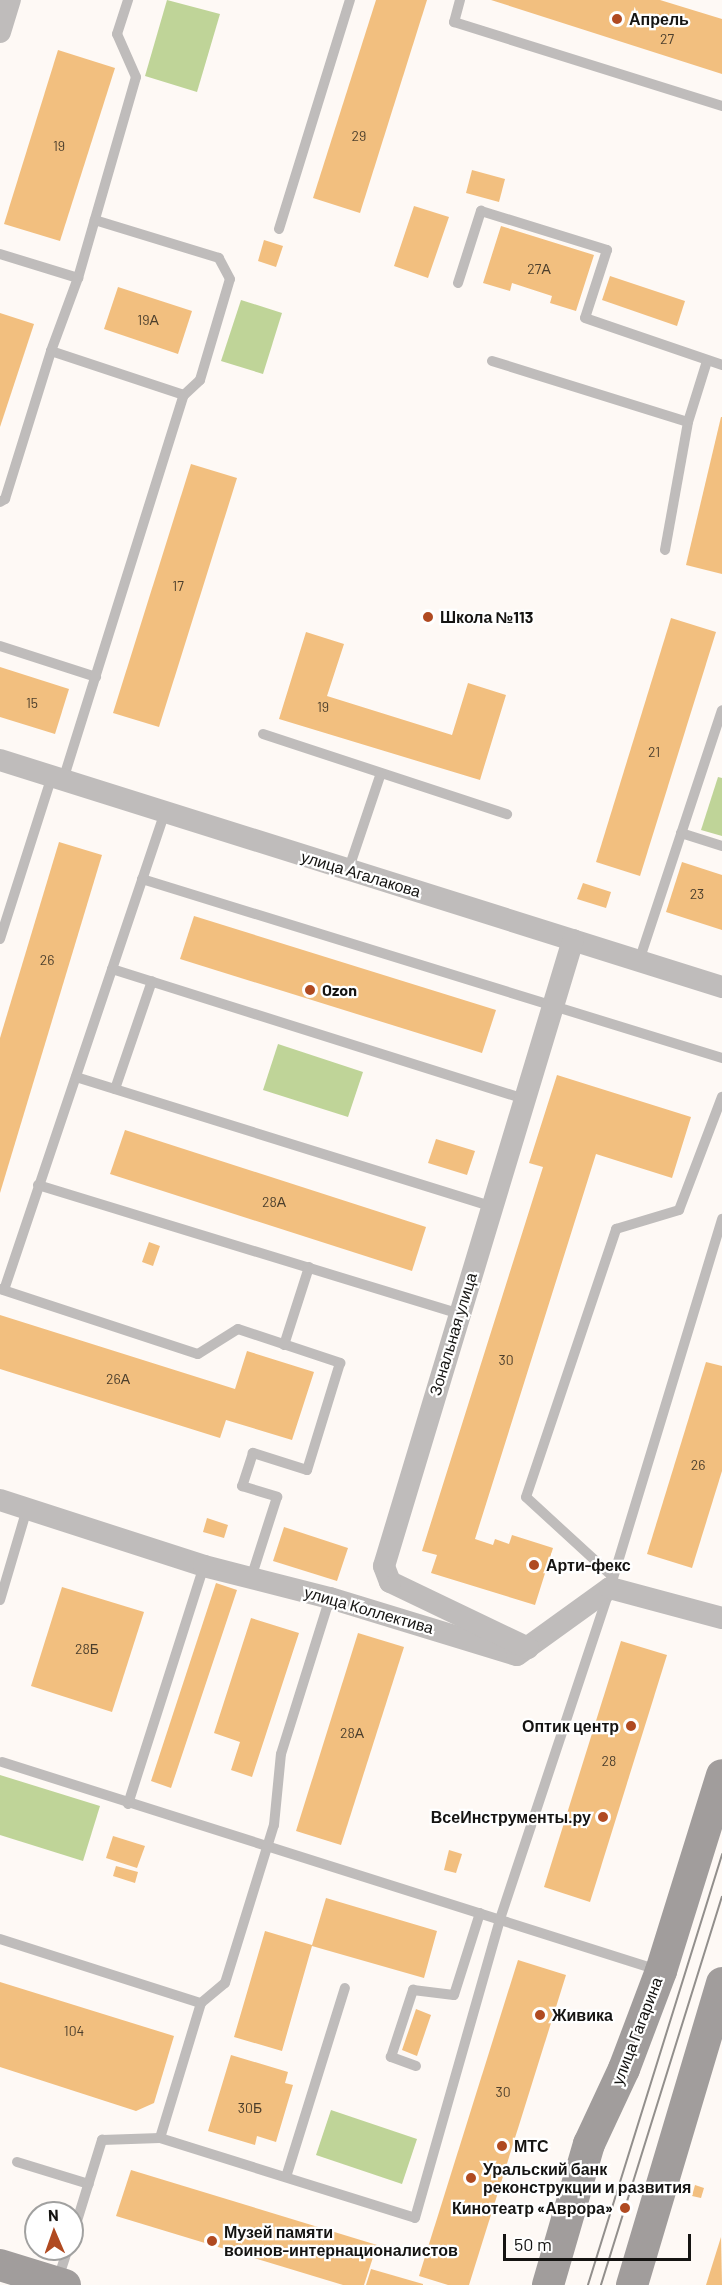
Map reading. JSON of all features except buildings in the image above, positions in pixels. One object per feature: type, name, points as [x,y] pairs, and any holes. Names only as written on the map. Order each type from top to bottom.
[{"type":"main road","name":"улица Гагарина","points":[[548,2285],[589,2144],[624,2069],[661,1971],[722,1775]]},
{"type":"main road","points":[[632,2285],[722,1983]]},
{"type":"main road","points":[[0,2265],[61,2284]]},
{"type":"street","points":[[0,32],[10,0]]},
{"type":"street","name":"улица Агалакова","points":[[0,760],[722,987]]},
{"type":"street","name":"Зональная улица","points":[[528,1648],[390,1582],[384,1566],[522,1098],[573,940]]},
{"type":"street","name":"улица Коллектива","points":[[0,1500],[204,1566],[330,1598],[517,1654],[528,1648]]},
{"type":"street","points":[[528,1648],[610,1581],[722,1618]]},
{"type":"lane","points":[[0,502],[5,499],[51,351],[78,278],[136,77],[117,34],[128,0]]},
{"type":"lane","points":[[279,229],[350,0]]},
{"type":"lane","points":[[460,0],[454,22],[722,106]]},
{"type":"lane","points":[[458,284],[482,211],[607,250],[585,318],[722,365]]},
{"type":"lane","points":[[0,939],[96,676],[184,395],[200,380],[230,279],[219,258],[95,220]]},
{"type":"lane","points":[[0,254],[78,278]]},
{"type":"lane","points":[[51,351],[184,395]]},
{"type":"lane","points":[[492,361],[688,422]]},
{"type":"lane","points":[[665,550],[688,422],[707,361]]},
{"type":"lane","points":[[0,646],[96,676]]},
{"type":"lane","points":[[639,961],[722,710]]},
{"type":"lane","points":[[263,735],[507,814]]},
{"type":"lane","points":[[348,871],[381,773]]},
{"type":"lane","points":[[165,812],[2,1290],[198,1354],[238,1329],[340,1363],[307,1470],[253,1453],[242,1486],[277,1497],[251,1578]]},
{"type":"lane","points":[[681,833],[722,846]]},
{"type":"lane","points":[[142,879],[722,1058]]},
{"type":"lane","points":[[112,969],[522,1098]]},
{"type":"lane","points":[[115,1089],[152,981]]},
{"type":"lane","points":[[76,1077],[491,1206]]},
{"type":"lane","points":[[610,1581],[526,1497],[616,1229],[679,1210],[722,1097]]},
{"type":"lane","points":[[38,1185],[459,1314]]},
{"type":"lane","points":[[84,2201],[102,2140],[160,2138],[416,2218],[500,1919],[610,1581],[722,1219]]},
{"type":"lane","points":[[284,1345],[309,1267]]},
{"type":"lane","points":[[0,1600],[27,1509]]},
{"type":"lane","points":[[128,1804],[204,1566]]},
{"type":"lane","points":[[160,2138],[201,2003],[225,1983],[268,1847],[274,1825],[281,1754],[330,1598]]},
{"type":"lane","points":[[2,1762],[128,1804],[480,1912],[661,1971]]},
{"type":"lane","points":[[416,2066],[392,2057],[413,1990],[454,1995],[480,1912]]},
{"type":"lane","points":[[0,1939],[201,2003]]},
{"type":"lane","points":[[286,2177],[345,1988]]},
{"type":"lane","points":[[17,2162],[89,2184]]},
{"type":"lane","points":[[61,2284],[66,2261]]},
{"type":"green space","points":[[167,0],[220,14],[197,92],[145,76]]},
{"type":"green space","points":[[241,300],[282,313],[263,374],[221,361]]},
{"type":"green space","points":[[718,777],[722,778],[722,836],[701,830]]},
{"type":"green space","points":[[278,1044],[363,1072],[348,1117],[263,1090]]},
{"type":"green space","points":[[0,1775],[100,1806],[83,1861],[0,1835]]},
{"type":"green space","points":[[331,2110],[417,2139],[402,2184],[316,2155]]},
{"type":"tram line","points":[[588,2285],[722,1854]]},
{"type":"tram line","points":[[601,2285],[722,1897]]},
{"type":"place","name":"Апрель","points":[[617,19]]},
{"type":"place","name":"Школа №113","points":[[428,617]]},
{"type":"place","name":"Ozon","points":[[310,990]]},
{"type":"place","name":"Арти-фекс","points":[[534,1565]]},
{"type":"place","name":"Оптик центр","points":[[631,1726]]},
{"type":"place","name":"ВсеИнструменты.ру","points":[[603,1817]]},
{"type":"place","name":"Живика","points":[[540,2015]]},
{"type":"place","name":"МТС","points":[[502,2146]]},
{"type":"place","name":"Уральский банк реконструкции и развития","points":[[471,2178]]},
{"type":"place","name":"Кинотеатр «Аврора»","points":[[625,2208]]},
{"type":"place","name":"Музей памяти воинов-интернационалистов","points":[[212,2241]]}]
